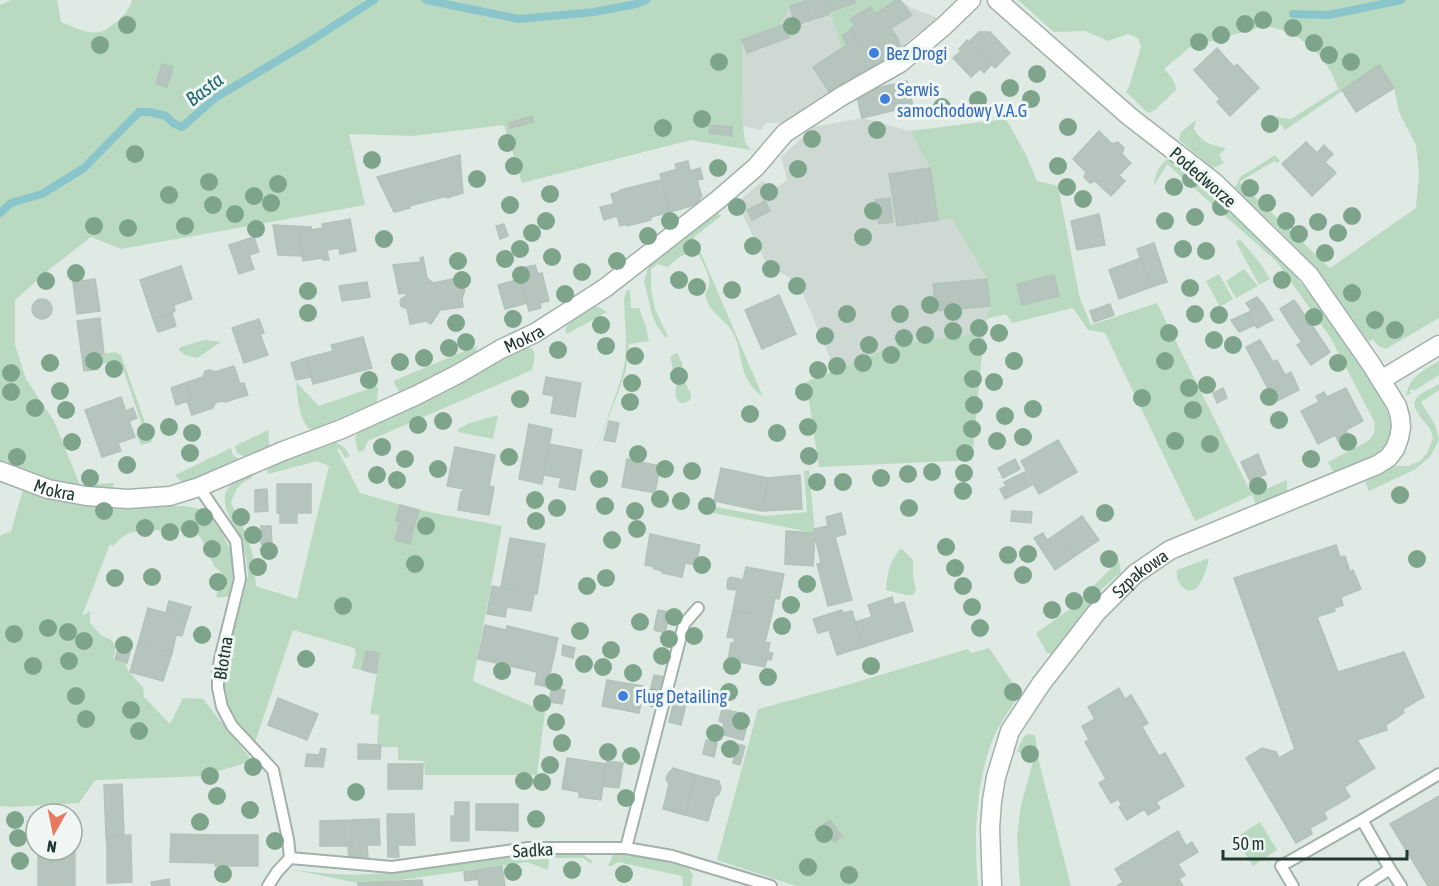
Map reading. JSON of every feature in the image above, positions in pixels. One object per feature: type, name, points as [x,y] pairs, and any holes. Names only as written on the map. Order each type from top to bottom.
[{"type":"street","name":"Mokra","points":[[0,471],[48,489],[86,496],[128,498],[183,494],[283,451],[342,429],[417,395],[535,333],[605,288],[719,199],[756,167],[785,133],[842,96],[900,63],[971,0]]},
{"type":"street","name":"Podedworze","points":[[997,0],[1129,116],[1214,182],[1309,275],[1382,380]]},
{"type":"street","points":[[1382,380],[1439,345]]},
{"type":"street","name":"Szpakowa","points":[[992,886],[990,828],[996,777],[1010,732],[1041,684],[1096,613],[1135,574],[1151,562],[1170,550],[1377,465],[1388,458],[1395,449],[1401,428],[1397,406],[1382,380]]},
{"type":"lane","name":"Błotna","points":[[199,487],[236,541],[240,579],[218,673],[218,688],[222,706],[232,726],[273,770],[290,858]]},
{"type":"lane","points":[[626,848],[684,624],[698,608]]},
{"type":"lane","points":[[1293,886],[1281,866],[1439,774]]},
{"type":"lane","points":[[1362,820],[1401,886]]},
{"type":"lane","name":"Sadka","points":[[290,858],[392,867],[528,848],[626,848],[672,856],[771,886]]},
{"type":"lane","points":[[268,886],[290,858]]},
{"type":"lane","points":[[1364,886],[1390,869]]},
{"type":"shaded area","points":[[809,0],[870,0],[880,10],[900,0],[911,8],[938,18],[906,43],[902,50],[782,123],[766,123],[761,130],[743,126],[742,40],[780,26],[790,6]]},
{"type":"shaded area","points":[[862,118],[910,131],[930,168],[937,219],[952,219],[987,279],[990,306],[984,333],[898,344],[835,370],[799,284],[766,263],[737,203],[762,181],[776,188],[787,180],[781,157],[814,127]]},
{"type":"green space","points":[[11,0],[57,0],[61,22],[82,30],[98,32],[103,31],[124,15],[132,0],[809,0],[790,6],[780,26],[742,40],[743,126],[745,142],[751,150],[691,140],[522,183],[504,125],[413,136],[349,134],[365,205],[121,249],[91,237],[15,300],[15,345],[26,379],[54,421],[80,485],[114,483],[112,490],[72,488],[0,464],[0,5]]},
{"type":"green space","points":[[826,0],[831,11],[855,3],[854,0],[896,0],[875,14],[870,7],[851,19],[855,26],[842,36],[847,45],[842,48]]},
{"type":"green space","points":[[1018,0],[1439,0],[1439,318],[1386,349],[1378,346],[1373,339],[1368,342],[1300,251],[1235,188],[1240,177],[1275,155],[1280,161],[1277,163],[1274,161],[1239,182],[1330,268],[1416,208],[1419,173],[1416,145],[1399,112],[1394,88],[1379,66],[1285,130],[1275,117],[1291,119],[1338,89],[1327,65],[1310,46],[1277,28],[1264,26],[1189,48],[1164,69],[1174,81],[1176,90],[1155,110],[1148,113],[1126,92],[1141,47],[1138,38],[1128,34],[1108,41],[1085,31],[1054,32]]},
{"type":"green space","points":[[1006,119],[1037,181],[1058,186],[1080,299],[1091,325],[1157,303],[1252,495],[1195,521],[1105,333],[1088,330],[1073,308],[1012,323],[1006,314],[986,319],[990,305],[987,279],[952,219],[938,220],[930,168],[910,131]]},
{"type":"green space","points":[[1196,120],[1194,129],[1200,137],[1212,145],[1226,148],[1219,155],[1224,163],[1213,168],[1179,140],[1181,132]]},
{"type":"green space","points":[[1166,160],[1170,160],[1210,191],[1255,233],[1297,279],[1335,327],[1381,398],[1390,419],[1391,427],[1387,442],[1376,454],[1336,472],[1332,470],[1328,462],[1368,441],[1374,434],[1375,423],[1330,337],[1277,262],[1167,164],[1154,186],[1157,172]]},
{"type":"green space","points":[[717,212],[721,216],[694,237],[763,397],[754,389],[745,373],[732,331],[706,299],[709,278],[699,255],[686,254],[668,267],[658,264],[651,269],[651,289],[655,309],[668,337],[665,337],[657,326],[652,315],[644,281],[649,265]]},
{"type":"green space","points":[[1240,239],[1270,279],[1259,285],[1236,242]]},
{"type":"green space","points":[[1244,269],[1258,286],[1236,298],[1226,281]]},
{"type":"green space","points":[[1219,274],[1233,299],[1220,307],[1206,281]]},
{"type":"green space","points":[[629,289],[631,308],[639,308],[649,341],[629,344],[626,371],[595,454],[622,376],[626,344],[624,299]]},
{"type":"green space","points":[[592,307],[599,307],[607,312],[567,334],[565,331],[569,319]]},
{"type":"green space","points":[[984,333],[972,460],[819,467],[806,382],[898,344]]},
{"type":"green space","points":[[205,340],[221,342],[197,358],[185,355],[179,350],[180,347]]},
{"type":"green space","points":[[477,346],[476,357],[399,392],[393,381]]},
{"type":"green space","points":[[527,347],[531,348],[534,353],[532,370],[368,441],[364,450],[359,452],[355,438],[365,428]]},
{"type":"green space","points":[[115,352],[121,355],[152,442],[141,445],[136,434],[144,431],[123,369],[116,363],[100,364],[98,355]]},
{"type":"green space","points":[[678,353],[682,363],[682,377],[691,397],[687,402],[680,403],[675,394],[678,379],[670,358]]},
{"type":"green space","points":[[1439,361],[1439,375],[1414,391],[1410,390],[1411,393],[1406,396],[1414,379]]},
{"type":"green space","points":[[296,382],[319,406],[377,386],[377,402],[317,428],[309,429],[301,413]]},
{"type":"green space","points":[[1439,384],[1439,390],[1421,402],[1435,425],[1439,440],[1430,457],[1414,470],[1369,491],[1365,482],[1395,466],[1408,466],[1420,461],[1427,453],[1433,438],[1430,429],[1416,409],[1415,400],[1420,394]]},
{"type":"green space","points":[[498,415],[493,439],[458,432],[458,429],[470,423]]},
{"type":"green space","points":[[268,430],[270,449],[247,458],[237,453],[235,446]]},
{"type":"green space","points":[[334,441],[345,448],[350,456],[345,458],[340,449],[337,449],[360,493],[419,510],[502,526],[473,681],[545,712],[537,775],[425,775],[424,761],[398,760],[398,747],[382,747],[382,744],[377,744],[379,715],[370,714],[377,673],[352,668],[356,653],[354,648],[293,630],[255,742],[233,715],[225,691],[225,676],[231,641],[248,575],[243,546],[227,511],[225,496],[228,488],[234,482],[251,473],[252,478],[238,488],[231,503],[246,533],[253,555],[256,586],[297,599],[329,466],[317,461],[268,474],[266,466]]},
{"type":"green space","points":[[231,448],[233,455],[242,461],[184,482],[175,475]]},
{"type":"green space","points":[[809,470],[815,533],[714,513],[715,507],[766,516],[807,512],[804,471]]},
{"type":"green space","points":[[1287,480],[1287,491],[1256,505],[1252,495]]},
{"type":"green space","points":[[23,490],[48,499],[77,505],[119,509],[141,506],[184,506],[197,508],[211,517],[230,549],[234,572],[230,596],[218,598],[216,596],[222,573],[214,566],[200,536],[188,531],[146,530],[129,533],[113,546],[110,544],[82,616],[90,611],[90,623],[115,645],[113,659],[125,663],[129,672],[143,687],[144,697],[170,724],[183,698],[203,699],[252,761],[203,776],[95,780],[80,802],[24,802],[24,806],[0,806],[0,536],[11,531]]},
{"type":"green space","points":[[901,548],[913,560],[916,590],[913,595],[886,590],[890,567]]},
{"type":"green space","points":[[1209,558],[1199,585],[1191,590],[1183,588],[1178,580],[1177,570]]},
{"type":"green space","points":[[1119,560],[1121,572],[1102,589],[1052,654],[1047,653],[1036,633],[1073,607]]},
{"type":"green space","points":[[989,648],[1017,689],[1018,697],[993,738],[982,779],[976,833],[978,886],[796,886],[717,860],[758,709],[968,649],[971,653]]},
{"type":"green space","points":[[1027,734],[1035,735],[1039,762],[1071,886],[1020,886],[1017,837],[1021,805],[1033,762],[1017,751]]},
{"type":"green space","points":[[1260,822],[1277,850],[1253,866],[1235,838]]},
{"type":"green space","points":[[556,854],[584,855],[592,861],[591,864],[583,858],[549,858],[548,870],[527,862],[393,881],[358,883],[294,870],[362,875],[493,859]]},
{"type":"green space","points":[[613,855],[651,857],[689,869],[693,874],[691,886],[683,886],[682,876],[618,862],[608,866]]},
{"type":"building","points":[[826,0],[830,14],[811,20],[805,1]]},
{"type":"building","points":[[827,0],[854,0],[855,3],[831,11]]},
{"type":"building","points":[[896,0],[900,0],[912,15],[891,28],[902,50],[875,67],[850,29],[855,26],[850,19],[871,7],[875,14]]},
{"type":"building","points":[[805,1],[811,20],[795,25],[790,6]]},
{"type":"building","points":[[785,24],[790,37],[747,53],[742,40]]},
{"type":"building","points":[[851,30],[875,67],[831,95],[813,67],[847,45],[842,36]]},
{"type":"building","points":[[979,32],[990,32],[1010,53],[995,68],[969,42]]},
{"type":"building","points":[[967,40],[991,65],[984,73],[980,69],[971,77],[953,58],[961,51],[959,49]]},
{"type":"building","points":[[1217,48],[1234,67],[1237,64],[1259,88],[1230,116],[1217,102],[1220,99],[1194,70]]},
{"type":"building","points":[[162,64],[173,67],[167,87],[156,84]]},
{"type":"building","points":[[1379,65],[1394,88],[1356,112],[1342,90]]},
{"type":"building","name":"Serwis samochodowy V.A.G","points":[[907,81],[913,106],[862,118],[856,93]]},
{"type":"building","points":[[532,116],[534,122],[510,128],[509,123]]},
{"type":"building","points":[[710,125],[732,127],[732,136],[709,133]]},
{"type":"building","points":[[1099,131],[1112,144],[1118,142],[1124,148],[1122,154],[1131,163],[1119,175],[1125,181],[1111,196],[1095,181],[1090,183],[1084,177],[1086,172],[1073,159]]},
{"type":"building","points":[[1306,142],[1317,153],[1324,145],[1333,154],[1325,162],[1336,173],[1312,196],[1282,164]]},
{"type":"building","points":[[460,155],[463,193],[409,206],[410,208],[394,212],[377,177]]},
{"type":"building","points":[[688,161],[690,171],[700,168],[703,179],[697,180],[702,197],[699,197],[701,203],[670,212],[660,174],[677,169],[675,164]]},
{"type":"building","points":[[930,168],[938,220],[897,226],[889,174]]},
{"type":"building","points":[[661,180],[670,212],[627,226],[626,224],[620,226],[617,216],[604,220],[600,207],[614,204],[611,194]]},
{"type":"building","points":[[890,198],[893,222],[879,224],[875,200]]},
{"type":"building","points":[[765,201],[770,211],[752,220],[747,210]]},
{"type":"building","points":[[1099,214],[1105,245],[1077,250],[1071,221]]},
{"type":"building","points":[[350,219],[356,251],[340,254],[339,248],[327,250],[329,260],[322,258],[303,261],[298,232],[323,228],[322,224]]},
{"type":"building","points":[[504,224],[508,236],[500,239],[496,226]]},
{"type":"building","points":[[273,225],[311,227],[312,230],[298,232],[303,256],[278,255]]},
{"type":"building","points":[[254,237],[259,252],[249,255],[254,269],[239,274],[229,245]]},
{"type":"building","points":[[1154,243],[1167,282],[1151,287],[1137,249]]},
{"type":"building","points":[[423,257],[427,278],[433,283],[458,278],[460,287],[465,290],[462,298],[463,307],[440,310],[431,324],[426,321],[410,324],[407,308],[401,306],[400,302],[406,293],[399,294],[393,265],[421,262],[420,258]]},
{"type":"building","points":[[1141,258],[1151,287],[1119,299],[1109,270]]},
{"type":"building","points":[[535,265],[538,274],[542,273],[549,301],[540,303],[541,308],[529,311],[520,279],[524,278],[521,268]]},
{"type":"building","points":[[181,266],[192,299],[174,305],[175,311],[172,313],[153,319],[140,280]]},
{"type":"building","points":[[1054,275],[1059,296],[1022,305],[1017,284]]},
{"type":"building","points":[[95,279],[100,311],[77,314],[73,282]]},
{"type":"building","points":[[520,279],[527,303],[505,309],[498,285]]},
{"type":"building","points":[[987,279],[990,306],[936,311],[933,284]]},
{"type":"building","points":[[367,282],[370,297],[342,301],[339,286]]},
{"type":"building","points":[[779,295],[796,334],[762,349],[745,310]]},
{"type":"building","points":[[1257,297],[1263,304],[1251,310],[1246,303]]},
{"type":"building","points":[[42,299],[49,302],[52,309],[49,316],[42,319],[35,316],[32,309],[35,302]]},
{"type":"building","points":[[1294,300],[1307,318],[1292,328],[1280,309]]},
{"type":"building","points":[[1110,304],[1114,315],[1094,322],[1090,311]]},
{"type":"building","points":[[1263,304],[1273,320],[1257,328],[1247,313]]},
{"type":"building","points":[[172,313],[176,326],[158,332],[153,319]]},
{"type":"building","points":[[1247,313],[1255,325],[1239,332],[1231,320]]},
{"type":"building","points":[[100,318],[104,354],[82,357],[77,321]]},
{"type":"building","points":[[1307,318],[1330,352],[1311,365],[1297,345],[1302,342],[1292,328]]},
{"type":"building","points":[[259,319],[264,333],[260,334],[268,355],[244,363],[232,328]]},
{"type":"building","points":[[363,337],[372,368],[313,384],[306,358],[333,351],[331,345]]},
{"type":"building","points":[[1260,340],[1273,362],[1277,360],[1285,375],[1291,372],[1299,390],[1275,402],[1246,347]]},
{"type":"building","points":[[96,355],[98,369],[84,371],[82,357]]},
{"type":"building","points":[[306,358],[311,377],[296,380],[291,363]]},
{"type":"building","points":[[234,366],[240,384],[244,383],[248,395],[215,403],[213,408],[192,415],[187,401],[191,400],[185,383],[203,377],[205,371],[215,372]]},
{"type":"building","points":[[546,377],[581,383],[575,417],[551,413],[554,396],[543,394]]},
{"type":"building","points":[[185,383],[191,400],[176,405],[171,388]]},
{"type":"building","points":[[1223,388],[1227,398],[1217,403],[1213,393]]},
{"type":"building","points":[[1346,388],[1363,421],[1346,430],[1349,436],[1338,441],[1335,435],[1318,444],[1301,411],[1319,402],[1316,396],[1324,392],[1327,397]]},
{"type":"building","points":[[121,397],[126,411],[133,408],[137,418],[129,421],[135,437],[118,443],[121,451],[102,457],[85,410]]},
{"type":"building","points":[[609,421],[619,423],[615,442],[604,440]]},
{"type":"building","points":[[529,424],[552,429],[542,484],[519,479]]},
{"type":"building","points":[[1058,440],[1077,472],[1039,494],[1021,461]]},
{"type":"building","points":[[549,444],[582,450],[575,490],[559,487],[561,478],[543,475]]},
{"type":"building","points":[[455,447],[495,455],[489,486],[494,487],[489,515],[458,510],[461,492],[464,489],[447,486]]},
{"type":"building","points":[[1258,454],[1266,474],[1250,481],[1241,462]]},
{"type":"building","points":[[627,459],[660,466],[655,493],[622,487]]},
{"type":"building","points":[[1015,459],[1020,469],[1003,478],[998,468]]},
{"type":"building","points":[[721,468],[768,478],[762,511],[714,501]]},
{"type":"building","points":[[1025,472],[1032,485],[1005,499],[1000,489],[1006,486],[1004,482]]},
{"type":"building","points":[[800,475],[802,509],[762,511],[768,478]]},
{"type":"building","points":[[277,484],[311,484],[311,513],[297,513],[297,523],[280,523],[280,513],[277,513]]},
{"type":"building","points":[[267,489],[268,511],[255,512],[255,490]]},
{"type":"building","points":[[400,505],[419,510],[413,530],[399,526],[400,522],[396,521]]},
{"type":"building","points":[[1012,511],[1032,512],[1031,523],[1011,521]]},
{"type":"building","points":[[841,513],[846,534],[835,537],[852,600],[828,606],[817,564],[821,563],[814,529],[828,526],[826,517]]},
{"type":"building","points":[[1082,516],[1099,540],[1075,556],[1059,532]]},
{"type":"building","points":[[261,526],[271,526],[272,544],[261,544]]},
{"type":"building","points":[[399,526],[413,530],[410,544],[395,540]]},
{"type":"building","points":[[786,531],[815,533],[813,566],[785,564]]},
{"type":"building","points":[[1059,532],[1075,556],[1055,570],[1034,538],[1043,533],[1047,540]]},
{"type":"building","points":[[650,534],[700,545],[696,565],[685,563],[682,577],[662,573],[654,567],[645,565]]},
{"type":"building","points":[[510,538],[545,544],[537,594],[501,588]]},
{"type":"building","points":[[1336,545],[1340,557],[1345,556],[1350,572],[1353,570],[1361,589],[1341,597],[1343,605],[1334,608],[1335,611],[1317,617],[1338,672],[1404,652],[1424,697],[1403,709],[1404,713],[1386,725],[1387,730],[1357,740],[1375,768],[1344,787],[1350,797],[1324,812],[1327,819],[1310,828],[1312,834],[1296,843],[1246,758],[1262,748],[1276,752],[1279,758],[1295,749],[1234,578]]},
{"type":"building","points":[[746,567],[784,574],[779,599],[775,598],[771,618],[733,610],[737,590],[728,589],[728,579],[731,577],[743,580]]},
{"type":"building","points":[[492,586],[534,594],[531,611],[507,607],[505,617],[487,614]]},
{"type":"building","points":[[892,597],[894,605],[904,602],[913,631],[863,647],[855,622],[872,617],[868,605]]},
{"type":"building","points":[[169,601],[191,607],[187,619],[166,613]]},
{"type":"building","points":[[148,608],[187,619],[182,636],[176,635],[172,653],[138,644]]},
{"type":"building","points":[[658,610],[670,612],[665,633],[654,630]]},
{"type":"building","points":[[733,610],[771,618],[765,642],[770,643],[768,652],[773,653],[771,660],[767,659],[765,667],[728,660],[731,643],[734,643],[735,638],[727,637]]},
{"type":"building","points":[[842,610],[843,613],[852,611],[863,647],[837,655],[829,630],[818,633],[813,619]]},
{"type":"building","points":[[485,625],[506,630],[507,626],[558,638],[547,687],[535,684],[537,672],[478,659]]},
{"type":"building","points":[[138,644],[172,653],[163,681],[130,672]]},
{"type":"building","points":[[563,645],[575,648],[573,658],[562,655]]},
{"type":"building","points":[[118,649],[130,653],[127,663],[115,659]]},
{"type":"building","points":[[366,651],[379,653],[376,673],[362,670]]},
{"type":"building","points":[[654,675],[664,677],[660,695],[650,692]]},
{"type":"building","name":"Flug Detailing","points":[[607,680],[644,686],[639,713],[602,706]]},
{"type":"building","points":[[552,687],[565,690],[562,704],[549,702]]},
{"type":"building","points":[[1119,688],[1125,699],[1131,695],[1148,723],[1142,727],[1159,756],[1165,753],[1184,786],[1156,802],[1160,808],[1148,815],[1144,809],[1127,820],[1119,807],[1122,805],[1118,799],[1111,803],[1099,783],[1106,779],[1085,742],[1089,740],[1082,726],[1095,719],[1088,707]]},
{"type":"building","points":[[278,698],[318,714],[307,740],[268,725]]},
{"type":"building","points":[[674,701],[686,704],[681,725],[669,722]]},
{"type":"building","points":[[722,709],[740,713],[737,727],[746,729],[743,740],[721,734],[724,723],[719,721]]},
{"type":"building","points":[[706,740],[717,743],[714,757],[703,754]]},
{"type":"building","points":[[358,744],[381,745],[380,759],[358,759]]},
{"type":"building","points":[[737,744],[745,746],[740,765],[733,763]]},
{"type":"building","points":[[321,748],[326,749],[323,767],[305,766],[307,754],[319,755]]},
{"type":"building","points":[[567,758],[606,764],[601,800],[579,797],[579,792],[562,789]]},
{"type":"building","points":[[607,761],[623,763],[619,788],[603,786]]},
{"type":"building","points":[[388,764],[423,764],[422,789],[388,789]]},
{"type":"building","points":[[673,768],[696,775],[685,815],[663,809],[669,784],[666,779]]},
{"type":"building","points":[[696,775],[719,781],[721,788],[715,797],[708,821],[685,815]]},
{"type":"building","points":[[122,784],[124,835],[106,836],[104,785]]},
{"type":"building","points":[[1439,796],[1439,886],[1428,886],[1390,824]]},
{"type":"building","points":[[455,802],[469,802],[469,841],[451,841],[451,816],[455,816]]},
{"type":"building","points":[[476,804],[518,804],[518,831],[476,830]]},
{"type":"building","points":[[387,814],[414,814],[415,845],[398,845],[399,857],[388,857]]},
{"type":"building","points":[[379,819],[380,845],[367,845],[368,858],[349,859],[348,846],[352,846],[351,820]]},
{"type":"building","points":[[351,820],[352,846],[320,846],[320,821]]},
{"type":"building","points":[[830,820],[842,836],[834,842],[822,826]]},
{"type":"building","points":[[1178,831],[1186,846],[1192,842],[1198,852],[1178,864],[1185,875],[1179,879],[1183,886],[1117,886],[1123,882],[1115,869]]},
{"type":"building","points":[[171,834],[215,835],[215,863],[170,862]]},
{"type":"building","points":[[131,835],[131,847],[107,847],[106,836]]},
{"type":"building","points":[[215,835],[258,835],[258,866],[215,866]]},
{"type":"building","points":[[107,847],[131,847],[132,882],[107,883]]},
{"type":"building","points":[[38,862],[65,862],[65,869],[75,869],[75,886],[38,886]]},
{"type":"building","points":[[65,862],[75,862],[75,869],[65,869]]},
{"type":"building","points":[[502,866],[505,886],[479,886],[477,870]]},
{"type":"building","points":[[477,870],[478,879],[465,881],[464,872]]},
{"type":"building","points":[[169,879],[170,886],[152,886],[151,882]]},
{"type":"building","points":[[422,880],[423,886],[358,886],[358,883]]},
{"type":"waterway","name":"Basta","points":[[0,213],[11,203],[42,194],[84,168],[139,112],[166,116],[173,123],[182,127],[215,98],[374,0]]},
{"type":"waterway","name":"Basta","points":[[426,0],[519,19],[594,12],[646,0]]},
{"type":"waterway","name":"Basta","points":[[1293,14],[1329,15],[1401,0]]},
{"type":"place","name":"Bez Drogi","points":[[874,53]]},
{"type":"place","name":"Serwis samochodowy V.A.G","points":[[885,99]]},
{"type":"place","name":"Flug Detailing","points":[[623,696]]}]
